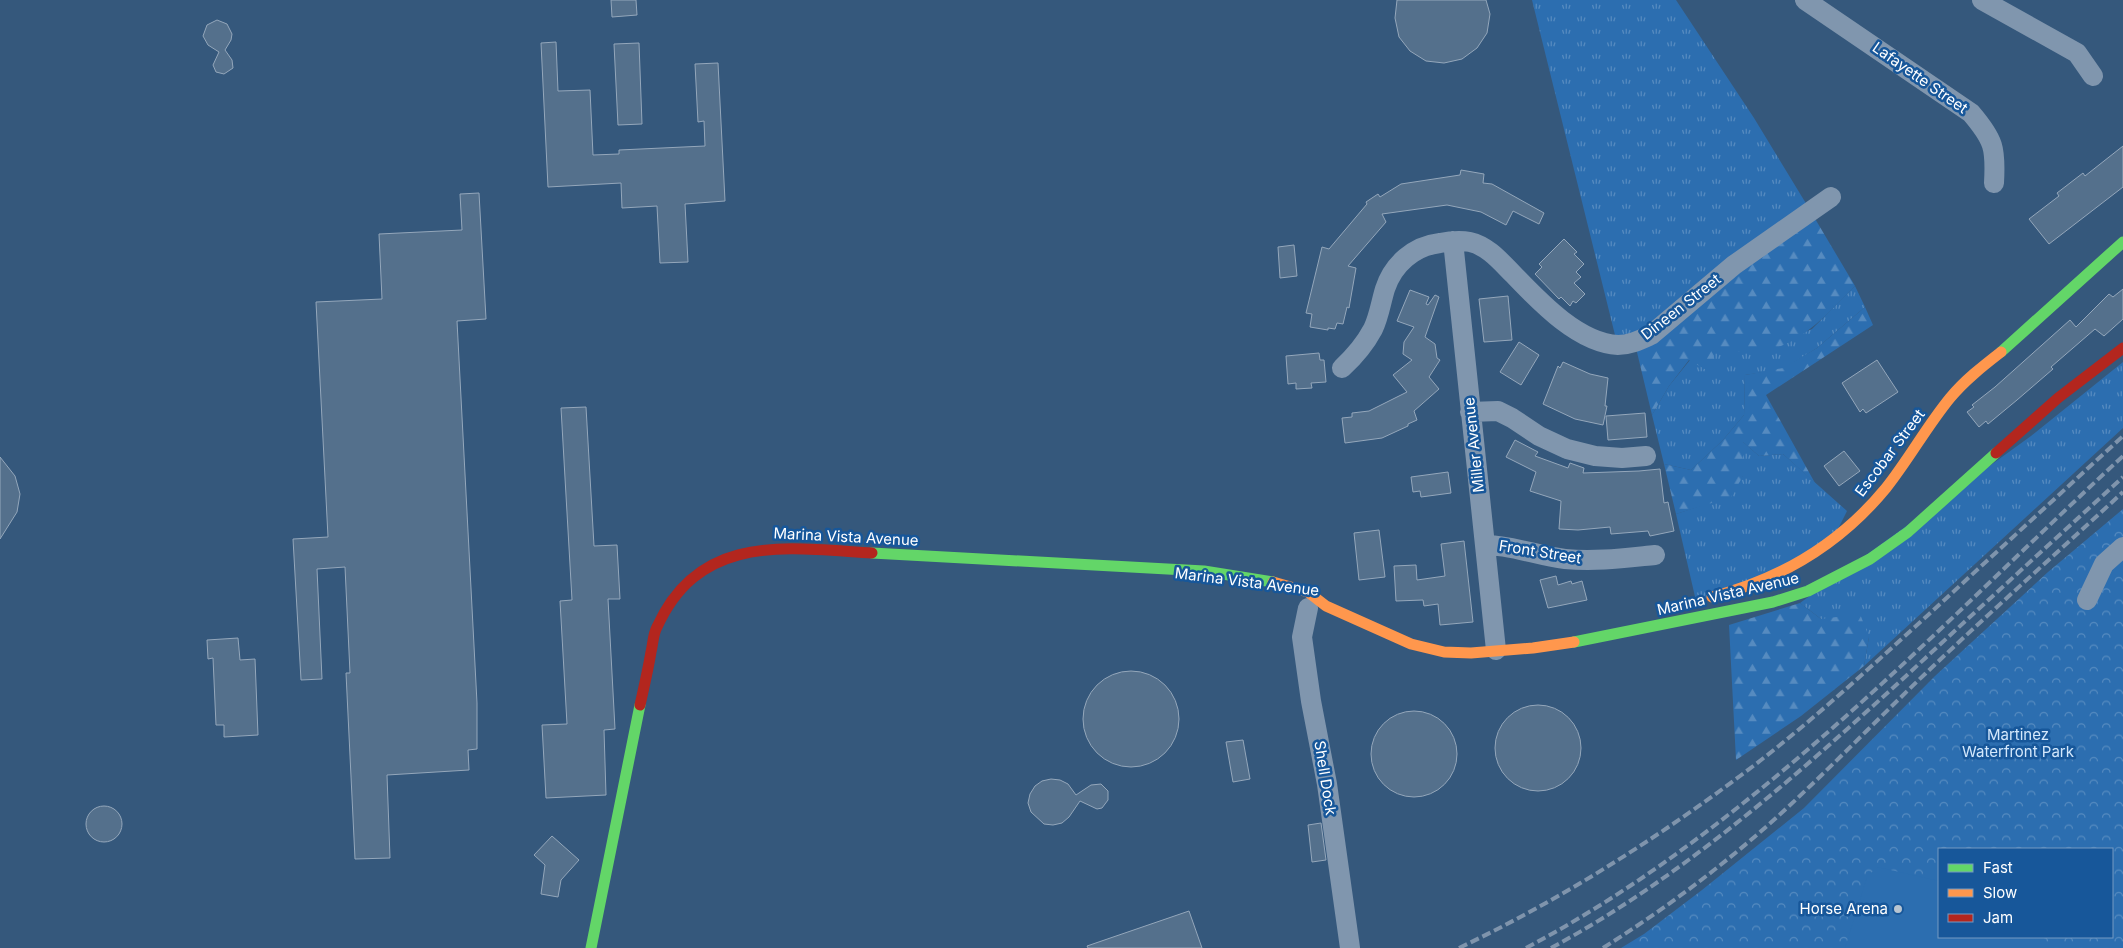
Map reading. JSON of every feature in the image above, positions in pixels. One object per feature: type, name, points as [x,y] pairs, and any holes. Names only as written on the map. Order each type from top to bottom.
[{"type":"main road","name":"Escobar Street","points":[[1696,601],[1752,587],[1791,569],[1831,543],[1856,521],[1885,490],[1952,396],[2123,242]]},
{"type":"main road","name":"Marina Vista Avenue","points":[[591,948],[656,628],[663,614],[684,585],[698,572],[714,563],[747,550],[791,548],[1204,571],[1278,583],[1308,592],[1312,607],[1410,644],[1444,652],[1471,653],[1532,648],[1601,638],[1773,602],[1808,591],[1866,555],[1908,532],[2058,398],[2123,348]]},
{"type":"main road","points":[[1857,537],[1861,522],[1885,490]]},
{"type":"main road","points":[[1496,650],[1539,635]]},
{"type":"street","name":"Lafayette Street","points":[[1806,0],[1971,113],[1987,131],[1996,155],[1994,183]]},
{"type":"street","points":[[1982,0],[2078,54],[2093,76]]},
{"type":"street","name":"Dineen Street","points":[[1342,368],[1356,355],[1374,328],[1390,275],[1414,251],[1430,244],[1453,241],[1471,242],[1489,251],[1556,316],[1596,339],[1618,345],[1635,343],[1651,335],[1734,265],[1832,197]]},
{"type":"street","name":"Miller Avenue","points":[[1453,241],[1496,650]]},
{"type":"street","points":[[1470,412],[1498,411],[1538,436],[1567,449],[1595,456],[1622,458],[1646,456]]},
{"type":"street","name":"Front Street","points":[[1484,545],[1509,546],[1544,556],[1574,560],[1619,559],[1655,555]]},
{"type":"street","points":[[2087,600],[2104,564],[2123,547]]},
{"type":"street","name":"Shell Dock","points":[[1312,607],[1302,637],[1311,701],[1327,784],[1350,948]]},
{"type":"green space","points":[[1532,0],[1676,0],[1754,118],[1810,210],[1633,338],[1615,335]]},
{"type":"green space","points":[[1814,217],[1855,286],[1812,328],[1781,346],[1774,349],[1757,351],[1716,351],[1708,371],[1689,360],[1669,386],[1652,415],[1636,348]]},
{"type":"green space","points":[[1855,286],[1865,307],[1817,348],[1783,369],[1745,375],[1744,415],[1723,440],[1691,470],[1664,464],[1652,415],[1669,386],[1690,360],[1716,351],[1761,350],[1812,329]]},
{"type":"green space","points":[[1865,307],[1873,325],[1766,395],[1815,483],[1783,454],[1759,456],[1743,442],[1743,476],[1731,497],[1676,514],[1664,464],[1691,470],[1723,440],[1744,415],[1745,375],[1783,368],[1817,348]]},
{"type":"green space","points":[[2123,362],[2123,428],[1864,666],[1869,637],[1821,619],[1800,603],[2031,436]]},
{"type":"green space","points":[[1742,441],[1759,456],[1783,454],[1847,511],[1831,543],[1725,594],[1696,601],[1676,514],[1700,506],[1743,476]]},
{"type":"green space","name":"Martinez Waterfront Park","points":[[2123,509],[2123,948],[1621,948],[1644,934],[1702,890],[1804,808],[1935,676],[2048,572]]},
{"type":"green space","points":[[1800,603],[1821,619],[1860,614],[1869,637],[1864,666],[1801,716],[1736,760],[1729,625]]},
{"type":"green space","name":"Horse Arena","points":[[1877,867],[1938,881],[1938,938],[2044,938],[2044,948],[1845,948],[1867,877]]},
{"type":"building","points":[[611,0],[636,0],[637,15],[612,17]]},
{"type":"building","points":[[1397,0],[1486,0],[1490,14],[1487,33],[1477,48],[1462,59],[1444,63],[1426,61],[1410,51],[1399,37],[1395,18]]},
{"type":"building","points":[[217,20],[227,24],[232,34],[225,50],[232,60],[233,68],[224,74],[216,72],[213,65],[219,52],[208,45],[203,36],[207,25]]},
{"type":"building","points":[[556,42],[558,91],[590,90],[593,155],[619,154],[619,150],[705,146],[704,121],[698,122],[695,64],[718,63],[725,201],[685,204],[688,262],[660,263],[657,206],[622,208],[621,183],[548,187],[541,43]]},
{"type":"building","points":[[639,43],[642,124],[618,125],[614,44]]},
{"type":"building","points":[[2123,146],[2123,187],[2049,244],[2029,219],[2059,196],[2057,193],[2083,173],[2085,176]]},
{"type":"building","points":[[1461,170],[1484,174],[1483,183],[1492,184],[1544,213],[1539,224],[1513,211],[1506,225],[1481,212],[1447,205],[1382,214],[1386,222],[1348,266],[1356,268],[1349,308],[1347,307],[1343,324],[1337,323],[1335,329],[1328,328],[1328,330],[1310,327],[1312,314],[1306,313],[1322,247],[1329,249],[1367,204],[1366,202],[1378,194],[1380,197],[1401,184],[1460,175]]},
{"type":"building","points":[[479,193],[486,319],[457,321],[477,703],[477,749],[468,750],[469,770],[387,775],[390,858],[355,859],[346,673],[350,673],[345,567],[317,569],[322,679],[301,680],[293,539],[328,537],[316,302],[382,299],[379,234],[462,230],[460,194]]},
{"type":"building","points":[[1564,239],[1577,252],[1574,254],[1584,264],[1576,272],[1581,277],[1574,283],[1585,294],[1576,303],[1573,301],[1570,306],[1561,297],[1559,299],[1535,274],[1542,267],[1539,264]]},
{"type":"building","points":[[1294,245],[1297,276],[1280,278],[1278,247]]},
{"type":"building","points":[[2123,289],[2123,319],[2104,336],[2095,329],[2051,367],[2053,369],[2017,400],[1988,424],[1986,421],[1979,427],[1967,412],[1974,407],[1972,405],[2070,320],[2076,327],[2109,294],[2113,297]]},
{"type":"building","points":[[1410,290],[1429,297],[1426,304],[1428,305],[1435,295],[1439,297],[1425,337],[1435,344],[1437,358],[1440,360],[1429,377],[1439,389],[1414,411],[1417,420],[1408,424],[1408,426],[1382,438],[1345,443],[1342,418],[1352,417],[1352,413],[1369,411],[1407,392],[1393,375],[1412,360],[1403,354],[1404,342],[1414,327],[1397,321]]},
{"type":"building","points":[[1508,296],[1512,340],[1484,342],[1479,299]]},
{"type":"building","points":[[1519,342],[1539,355],[1521,385],[1500,372]]},
{"type":"building","points":[[1319,353],[1320,360],[1324,360],[1326,382],[1311,383],[1312,388],[1296,389],[1296,383],[1288,384],[1286,356]]},
{"type":"building","points":[[1877,360],[1898,392],[1866,413],[1863,409],[1860,412],[1842,383]]},
{"type":"building","points":[[1563,362],[1590,374],[1608,378],[1605,406],[1607,406],[1603,425],[1575,419],[1543,404],[1558,366],[1560,368]]},
{"type":"building","points":[[586,407],[594,546],[617,545],[620,599],[608,599],[615,729],[604,730],[606,795],[546,798],[542,725],[567,724],[560,601],[572,600],[561,408]]},
{"type":"building","points":[[1645,413],[1647,437],[1608,440],[1606,416]]},
{"type":"building","points":[[1515,440],[1538,452],[1535,456],[1568,468],[1570,463],[1584,468],[1583,473],[1660,469],[1664,503],[1668,502],[1674,531],[1650,536],[1648,531],[1611,534],[1610,527],[1578,530],[1559,529],[1561,501],[1530,491],[1536,472],[1506,457]]},
{"type":"building","points":[[1844,451],[1860,471],[1839,486],[1824,466]]},
{"type":"building","points":[[0,457],[15,476],[20,494],[17,512],[0,539]]},
{"type":"building","points":[[1448,472],[1451,493],[1421,497],[1420,491],[1413,492],[1411,477]]},
{"type":"building","points":[[1379,530],[1385,577],[1359,580],[1354,533]]},
{"type":"building","points":[[1464,541],[1473,622],[1440,625],[1438,604],[1424,606],[1423,600],[1396,601],[1394,566],[1416,565],[1417,580],[1445,576],[1441,544]]},
{"type":"building","points":[[1556,576],[1558,585],[1571,581],[1572,584],[1582,581],[1587,600],[1548,608],[1540,580]]},
{"type":"building","points":[[238,638],[240,660],[255,659],[258,735],[224,737],[224,725],[216,725],[213,658],[208,659],[207,640]]},
{"type":"building","points":[[1131,671],[1149,675],[1165,685],[1175,701],[1179,719],[1175,737],[1165,753],[1149,763],[1131,767],[1113,763],[1097,753],[1087,737],[1083,719],[1087,701],[1097,685],[1113,675]]},
{"type":"building","points":[[1538,705],[1554,708],[1562,712],[1574,724],[1578,732],[1581,748],[1578,764],[1574,772],[1562,784],[1554,788],[1538,791],[1522,788],[1514,784],[1502,772],[1498,764],[1495,748],[1498,732],[1502,724],[1514,712],[1522,708]]},
{"type":"building","points":[[1414,711],[1430,714],[1438,718],[1450,730],[1454,738],[1457,754],[1454,770],[1450,778],[1438,790],[1430,794],[1414,797],[1398,794],[1390,790],[1378,778],[1374,770],[1371,754],[1374,738],[1378,730],[1390,718],[1398,714]]},
{"type":"building","points":[[1243,740],[1250,779],[1233,782],[1226,742]]},
{"type":"building","points":[[1060,780],[1068,784],[1076,795],[1091,785],[1101,784],[1108,791],[1108,800],[1102,808],[1097,809],[1080,801],[1069,817],[1062,823],[1044,824],[1031,812],[1028,803],[1030,794],[1035,786],[1042,781]]},
{"type":"building","points":[[104,806],[111,807],[117,811],[121,817],[121,831],[117,837],[111,841],[104,842],[97,841],[91,837],[87,831],[86,824],[87,817],[91,811],[97,807]]},
{"type":"building","points":[[1321,823],[1326,860],[1312,862],[1308,825]]},
{"type":"building","points":[[552,836],[579,860],[561,880],[558,897],[541,894],[545,865],[534,855]]},
{"type":"building","points":[[1189,911],[1202,948],[1088,948],[1087,946]]},
{"type":"railway","points":[[1459,948],[1496,930],[1604,869],[1673,824],[1764,757],[1858,678],[2123,436]]},
{"type":"railway","points":[[1526,948],[1609,900],[1689,845],[1765,785],[1840,722],[1912,656],[2123,456]]},
{"type":"railway","points":[[1551,948],[1647,890],[1737,823],[1823,751],[2123,477]]},
{"type":"railway","points":[[1603,948],[1683,894],[1758,834],[1949,651],[2123,492]]},
{"type":"traffic: fast","points":[[2001,352],[2123,242]]},
{"type":"traffic: fast","points":[[1574,642],[1773,602],[1808,591],[1870,559],[1908,532],[1996,453]]},
{"type":"traffic: fast","points":[[872,553],[1204,571],[1273,582]]},
{"type":"traffic: fast","points":[[591,948],[640,705]]},
{"type":"traffic: slow","points":[[1712,597],[1762,580],[1785,569],[1808,557],[1849,526],[1886,488],[1956,391],[2001,352]]},
{"type":"traffic: slow","points":[[1273,582],[1308,592],[1326,606],[1411,644],[1444,652],[1471,653],[1533,648],[1574,642]]},
{"type":"traffic: jam","points":[[1996,453],[2058,398],[2123,348]]},
{"type":"traffic: jam","points":[[640,705],[656,630],[675,596],[697,575],[722,561],[749,552],[778,549],[809,549],[872,553]]},
{"type":"place","name":"Horse Arena","points":[[1898,909]]}]
